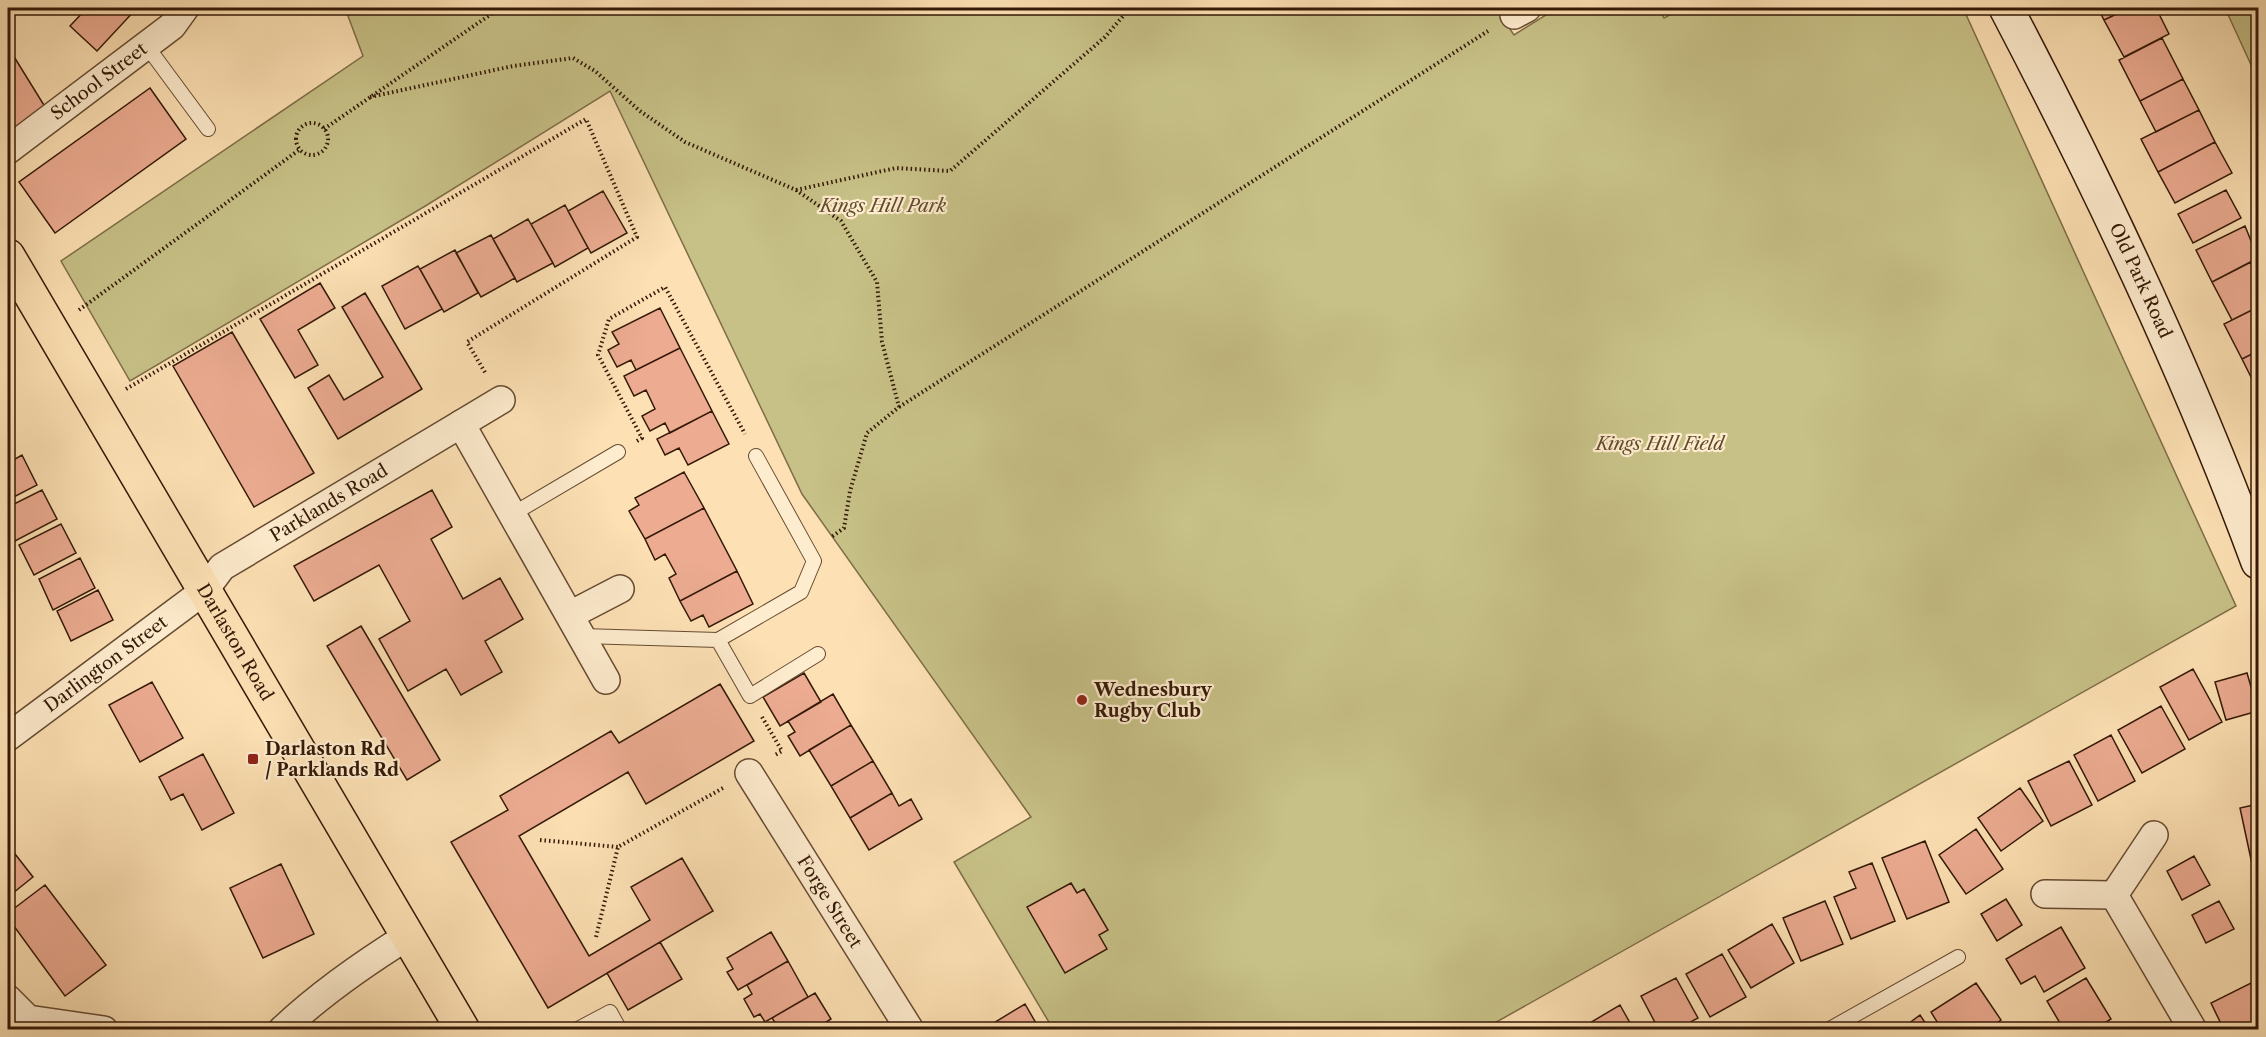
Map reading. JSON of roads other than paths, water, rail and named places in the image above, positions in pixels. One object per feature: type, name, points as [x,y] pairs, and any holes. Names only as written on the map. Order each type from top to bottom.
[{"type":"main road","name":"Darlaston Road","points":[[8,256],[464,1029]]},
{"type":"street","name":"School Street","points":[[8,150],[172,26],[185,8]]},
{"type":"street","name":"Old Park Road","points":[[2006,8],[2140,281],[2204,421],[2259,562]]},
{"type":"street","name":"Parklands Road","points":[[204,591],[222,567],[501,400]]},
{"type":"street","points":[[461,424],[606,680]]},
{"type":"street","points":[[576,625],[620,589]]},
{"type":"street","name":"Darlington Street","points":[[8,737],[204,591]]},
{"type":"street","name":"Forge Street","points":[[749,773],[910,1029]]},
{"type":"street","points":[[2114,895],[2154,835]]},
{"type":"street","points":[[2045,894],[2114,895]]},
{"type":"street","points":[[2114,895],[2193,1029]]},
{"type":"street","points":[[282,1029],[310,1003],[355,969],[408,936]]},
{"type":"street","points":[[8,999],[28,1019],[105,1029]]},
{"type":"lane","points":[[146,45],[208,129]]},
{"type":"lane","points":[[511,515],[618,452]]},
{"type":"lane","points":[[576,625],[718,640],[801,592],[814,561],[756,456]]},
{"type":"lane","points":[[718,640],[750,696],[818,654]]},
{"type":"lane","points":[[1828,1029],[1958,957]]},
{"type":"lane","points":[[576,1029],[610,1012],[620,1029]]},
{"type":"place","name":"Wednesbury Rugby Club","points":[[1082,700]]},
{"type":"place","name":"Darlaston Rd / Parklands Rd","points":[[253,759]]},
{"type":"park label","name":"Kings Hill Park","points":[[883,206]]},
{"type":"park label","name":"Kings Hill Field","points":[[1660,444]]}]
